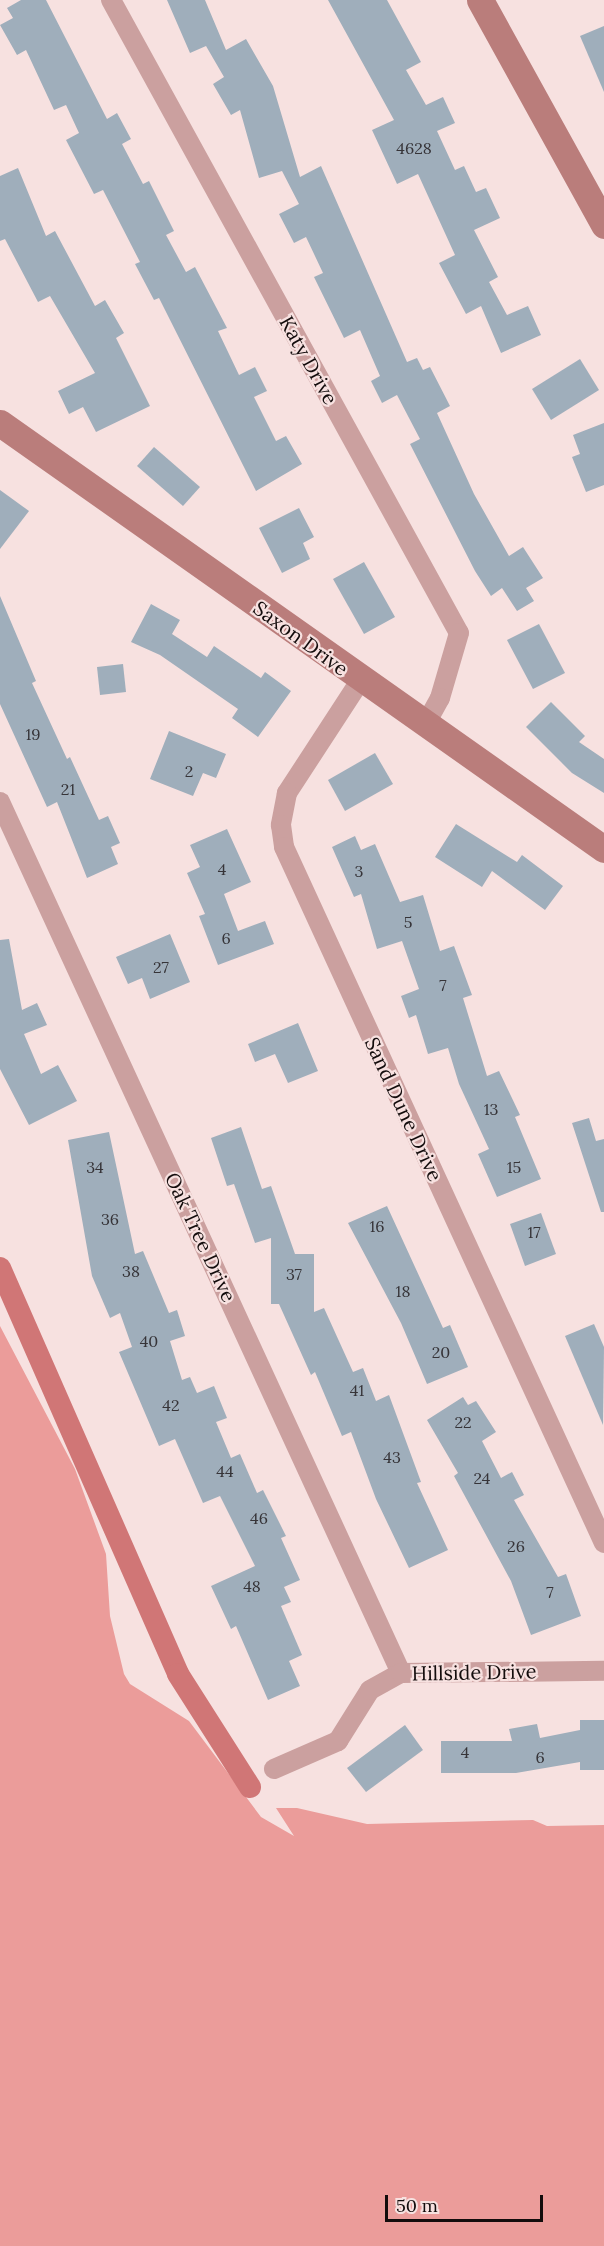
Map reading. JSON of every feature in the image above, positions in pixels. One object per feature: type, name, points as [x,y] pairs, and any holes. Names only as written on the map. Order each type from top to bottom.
[{"type":"street","name":"Katy Drive","points":[[111,0],[459,633],[441,698],[425,725]]},
{"type":"street","points":[[480,0],[604,225]]},
{"type":"street","name":"Saxon Drive","points":[[0,423],[360,681],[604,849]]},
{"type":"street","name":"Sand Dune Drive","points":[[360,681],[286,793],[281,825],[284,847],[604,1543]]},
{"type":"street","name":"Oak Tree Drive","points":[[0,802],[401,1673]]},
{"type":"street","name":"Hillside Drive","points":[[274,1769],[338,1741],[370,1690],[401,1673],[604,1671]]},
{"type":"shaded area","points":[[0,1326],[75,1469],[106,1554],[110,1616],[124,1674],[130,1684],[189,1721],[261,1817],[294,1836],[276,1808],[297,1808],[367,1824],[533,1820],[547,1826],[604,1825],[604,2246],[0,2246]]},
{"type":"building","points":[[21,0],[46,0],[107,119],[117,113],[131,139],[122,144],[143,184],[149,181],[174,231],[166,235],[186,272],[195,267],[227,328],[218,331],[239,375],[255,367],[267,391],[254,397],[276,441],[286,436],[302,464],[256,491],[159,298],[154,300],[135,264],[140,262],[103,190],[94,194],[66,140],[79,133],[66,105],[54,110],[26,50],[17,55],[0,25],[13,18],[7,8]]},
{"type":"building","points":[[167,0],[205,0],[226,50],[246,39],[273,86],[300,177],[321,166],[407,362],[417,358],[423,370],[430,367],[450,406],[437,413],[474,494],[509,556],[523,547],[543,578],[526,588],[534,601],[517,611],[502,588],[491,596],[475,571],[410,444],[420,439],[397,395],[382,403],[371,381],[380,376],[360,330],[344,338],[314,277],[323,273],[306,237],[294,243],[279,214],[299,204],[282,171],[259,178],[240,110],[231,115],[213,84],[224,77],[206,46],[190,53]]},
{"type":"building","points":[[328,0],[387,0],[421,62],[406,70],[426,105],[443,97],[455,123],[437,131],[455,170],[464,166],[476,192],[486,188],[500,218],[474,230],[498,277],[489,282],[507,315],[528,306],[541,335],[501,353],[481,306],[466,314],[439,263],[455,255],[418,174],[397,184],[372,130],[394,120]]},
{"type":"building","points":[[604,26],[604,92],[580,36]]},
{"type":"building","points":[[18,168],[46,236],[55,231],[95,306],[105,300],[124,333],[116,338],[150,406],[96,432],[83,407],[69,414],[58,391],[95,373],[50,296],[38,302],[5,239],[0,241],[0,176]]},
{"type":"building","points":[[580,359],[599,390],[551,420],[532,389]]},
{"type":"building","points":[[604,423],[604,485],[586,492],[572,457],[580,454],[573,435]]},
{"type":"building","points":[[154,447],[200,487],[183,506],[137,466]]},
{"type":"building","points":[[0,490],[29,511],[0,549]]},
{"type":"building","points":[[299,508],[314,537],[303,543],[310,559],[282,573],[259,528]]},
{"type":"building","points":[[364,562],[395,617],[364,634],[333,579]]},
{"type":"building","points":[[0,596],[36,681],[32,683],[67,759],[70,757],[99,820],[108,816],[120,843],[111,847],[118,864],[87,878],[57,802],[47,807],[0,704]]},
{"type":"building","points":[[151,604],[180,620],[172,634],[207,657],[214,646],[261,678],[265,672],[291,691],[258,737],[232,718],[238,709],[160,655],[131,642]]},
{"type":"building","points":[[539,624],[565,673],[533,689],[507,640]]},
{"type":"building","points":[[123,664],[126,692],[100,695],[97,667]]},
{"type":"building","points":[[551,702],[585,736],[579,742],[604,759],[604,793],[572,773],[526,727]]},
{"type":"building","points":[[169,731],[226,754],[216,778],[203,773],[193,796],[150,779]]},
{"type":"building","points":[[375,753],[393,784],[345,811],[328,780]]},
{"type":"building","points":[[456,824],[517,862],[522,855],[563,886],[545,910],[492,871],[482,887],[435,857]]},
{"type":"building","points":[[227,829],[251,882],[224,894],[238,931],[265,921],[274,944],[218,965],[199,916],[205,914],[187,873],[200,867],[190,845]]},
{"type":"building","points":[[355,836],[361,850],[375,844],[400,902],[423,895],[440,951],[454,946],[472,995],[463,998],[487,1076],[499,1071],[520,1115],[515,1117],[541,1179],[497,1197],[478,1154],[489,1149],[459,1084],[448,1048],[428,1054],[416,1015],[409,1018],[401,996],[419,989],[402,941],[377,949],[361,894],[354,897],[332,847]]},
{"type":"building","points":[[170,934],[190,982],[150,999],[142,978],[128,984],[116,957]]},
{"type":"building","points":[[9,939],[22,1010],[37,1003],[47,1025],[24,1034],[41,1074],[58,1065],[77,1101],[29,1125],[0,1069],[0,940]]},
{"type":"building","points":[[298,1023],[318,1071],[288,1083],[275,1054],[255,1062],[248,1044]]},
{"type":"building","points":[[589,1118],[596,1141],[604,1139],[604,1212],[601,1212],[572,1123]]},
{"type":"building","points":[[241,1127],[262,1189],[271,1186],[295,1254],[314,1254],[314,1312],[324,1308],[353,1372],[363,1368],[376,1401],[389,1395],[421,1482],[417,1483],[448,1550],[409,1568],[376,1499],[351,1432],[342,1436],[315,1372],[311,1375],[279,1304],[271,1304],[271,1238],[255,1243],[234,1184],[227,1186],[211,1138]]},
{"type":"building","points":[[109,1132],[135,1254],[143,1251],[169,1313],[177,1310],[185,1336],[170,1341],[182,1380],[190,1377],[197,1393],[214,1386],[227,1418],[216,1422],[231,1458],[240,1454],[257,1493],[263,1490],[286,1536],[281,1538],[300,1580],[284,1587],[291,1602],[281,1606],[302,1655],[289,1661],[300,1686],[268,1700],[236,1626],[231,1629],[211,1586],[255,1566],[220,1496],[203,1503],[175,1439],[159,1446],[119,1352],[132,1347],[120,1313],[110,1318],[92,1276],[68,1140]]},
{"type":"building","points":[[387,1206],[443,1328],[450,1325],[468,1367],[427,1384],[401,1323],[348,1223]]},
{"type":"building","points":[[541,1213],[556,1254],[525,1266],[510,1224]]},
{"type":"building","points":[[594,1324],[604,1347],[603,1425],[565,1336]]},
{"type":"building","points":[[463,1397],[468,1405],[476,1401],[496,1432],[482,1441],[501,1478],[512,1472],[524,1495],[514,1500],[558,1577],[566,1574],[581,1616],[531,1635],[511,1581],[454,1476],[458,1473],[427,1420]]},
{"type":"building","points":[[580,1720],[604,1720],[604,1770],[580,1770],[580,1762],[516,1773],[441,1773],[441,1741],[512,1741],[509,1729],[537,1724],[540,1738],[580,1730]]},
{"type":"building","points":[[405,1725],[423,1750],[366,1792],[347,1768]]},
{"type":"waterway","points":[[0,1268],[178,1674],[250,1787]]}]
